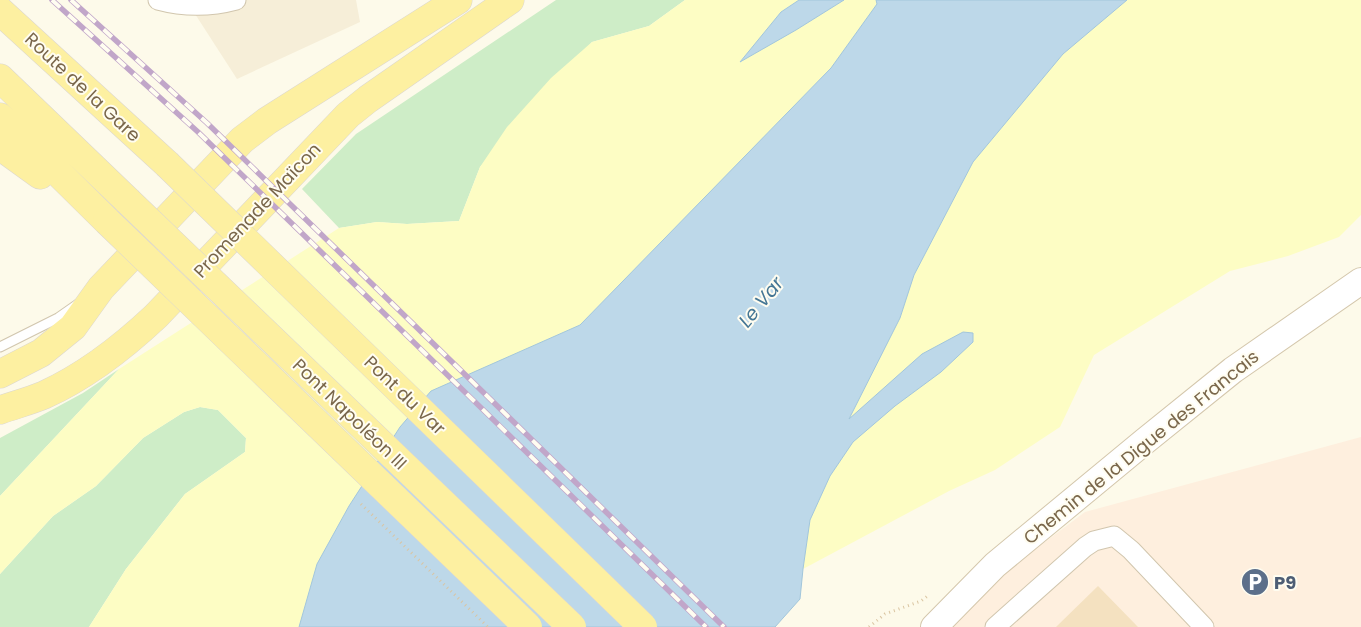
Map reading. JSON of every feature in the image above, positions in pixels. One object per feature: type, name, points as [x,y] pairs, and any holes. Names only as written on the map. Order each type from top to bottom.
[{"type":"main road","points":[[0,374],[40,353],[73,327],[100,288],[242,140],[267,121],[458,0]]},
{"type":"main road","name":"Promenade Maïcon","points":[[4,410],[42,396],[69,382],[107,358],[132,338],[156,316],[348,116],[368,99],[510,0]]},
{"type":"main road","name":"Route de la Gare","points":[[0,12],[167,164]]},
{"type":"main road","name":"Pont Napoléon III","points":[[0,78],[572,627]]},
{"type":"main road","points":[[0,118],[23,138],[98,214]]},
{"type":"main road","points":[[0,146],[20,159],[49,183],[98,214]]},
{"type":"main road","name":"Pont du Var","points":[[167,164],[643,627]]},
{"type":"main road","name":"Pont Napoléon III","points":[[98,214],[528,627]]},
{"type":"main road","name":"Chemin de la Digue des Francais","points":[[934,627],[995,565],[1152,435],[1233,370],[1361,281]]},
{"type":"street","points":[[158,0],[189,6],[226,3],[236,0]]},
{"type":"street","points":[[995,627],[1085,547],[1094,541],[1114,536],[1131,550],[1204,627]]},
{"type":"lane","points":[[0,347],[58,318],[100,288]]},
{"type":"shaded area","points":[[186,0],[356,0],[360,22],[237,79]]},
{"type":"shaded area","points":[[556,0],[685,0],[649,26],[592,42],[480,167],[459,221],[407,224],[377,222],[339,228],[302,189],[356,134]]},
{"type":"shaded area","points":[[119,369],[0,496],[0,438],[83,393]]},
{"type":"shaded area","points":[[200,407],[218,410],[246,438],[245,452],[185,494],[126,569],[89,627],[0,627],[0,574],[53,516],[96,486],[143,438],[184,412]]},
{"type":"shaded area","name":"P9","points":[[1361,437],[1361,627],[952,627],[1001,575],[1085,512]]},
{"type":"sand","points":[[685,0],[799,0],[781,12],[796,30],[844,0],[876,0],[877,4],[831,68],[580,325],[512,356],[400,427],[349,506],[317,564],[299,627],[89,627],[126,569],[185,494],[245,452],[246,438],[218,410],[200,407],[184,412],[143,438],[96,486],[53,516],[0,574],[0,496],[119,369],[339,228],[377,222],[407,224],[459,221],[480,167],[507,127],[551,78],[592,42],[649,26]]},
{"type":"sand","points":[[1127,0],[1361,0],[1361,215],[1339,237],[1288,256],[1230,271],[1094,355],[1060,427],[995,470],[949,491],[803,569],[810,520],[830,476],[853,442],[895,406],[941,372],[973,342],[922,354],[848,421],[900,318],[914,275],[973,162],[1063,54]]},
{"type":"water","points":[[799,0],[844,0],[740,62],[781,12]]},
{"type":"water","name":"Le Var","points":[[876,0],[1127,0],[1063,54],[973,162],[914,275],[900,318],[849,419],[922,354],[963,332],[973,333],[973,342],[941,372],[895,406],[853,442],[830,476],[810,520],[800,599],[775,627],[299,627],[317,564],[349,506],[400,427],[431,391],[580,325],[831,68],[877,4]]},
{"type":"building","points":[[1098,586],[1138,627],[1056,627]]},
{"type":"railway","points":[[52,0],[198,132],[706,627]]},
{"type":"railway","points":[[71,0],[207,123],[724,627]]},
{"type":"place","name":"P9","points":[[1255,582]]}]
